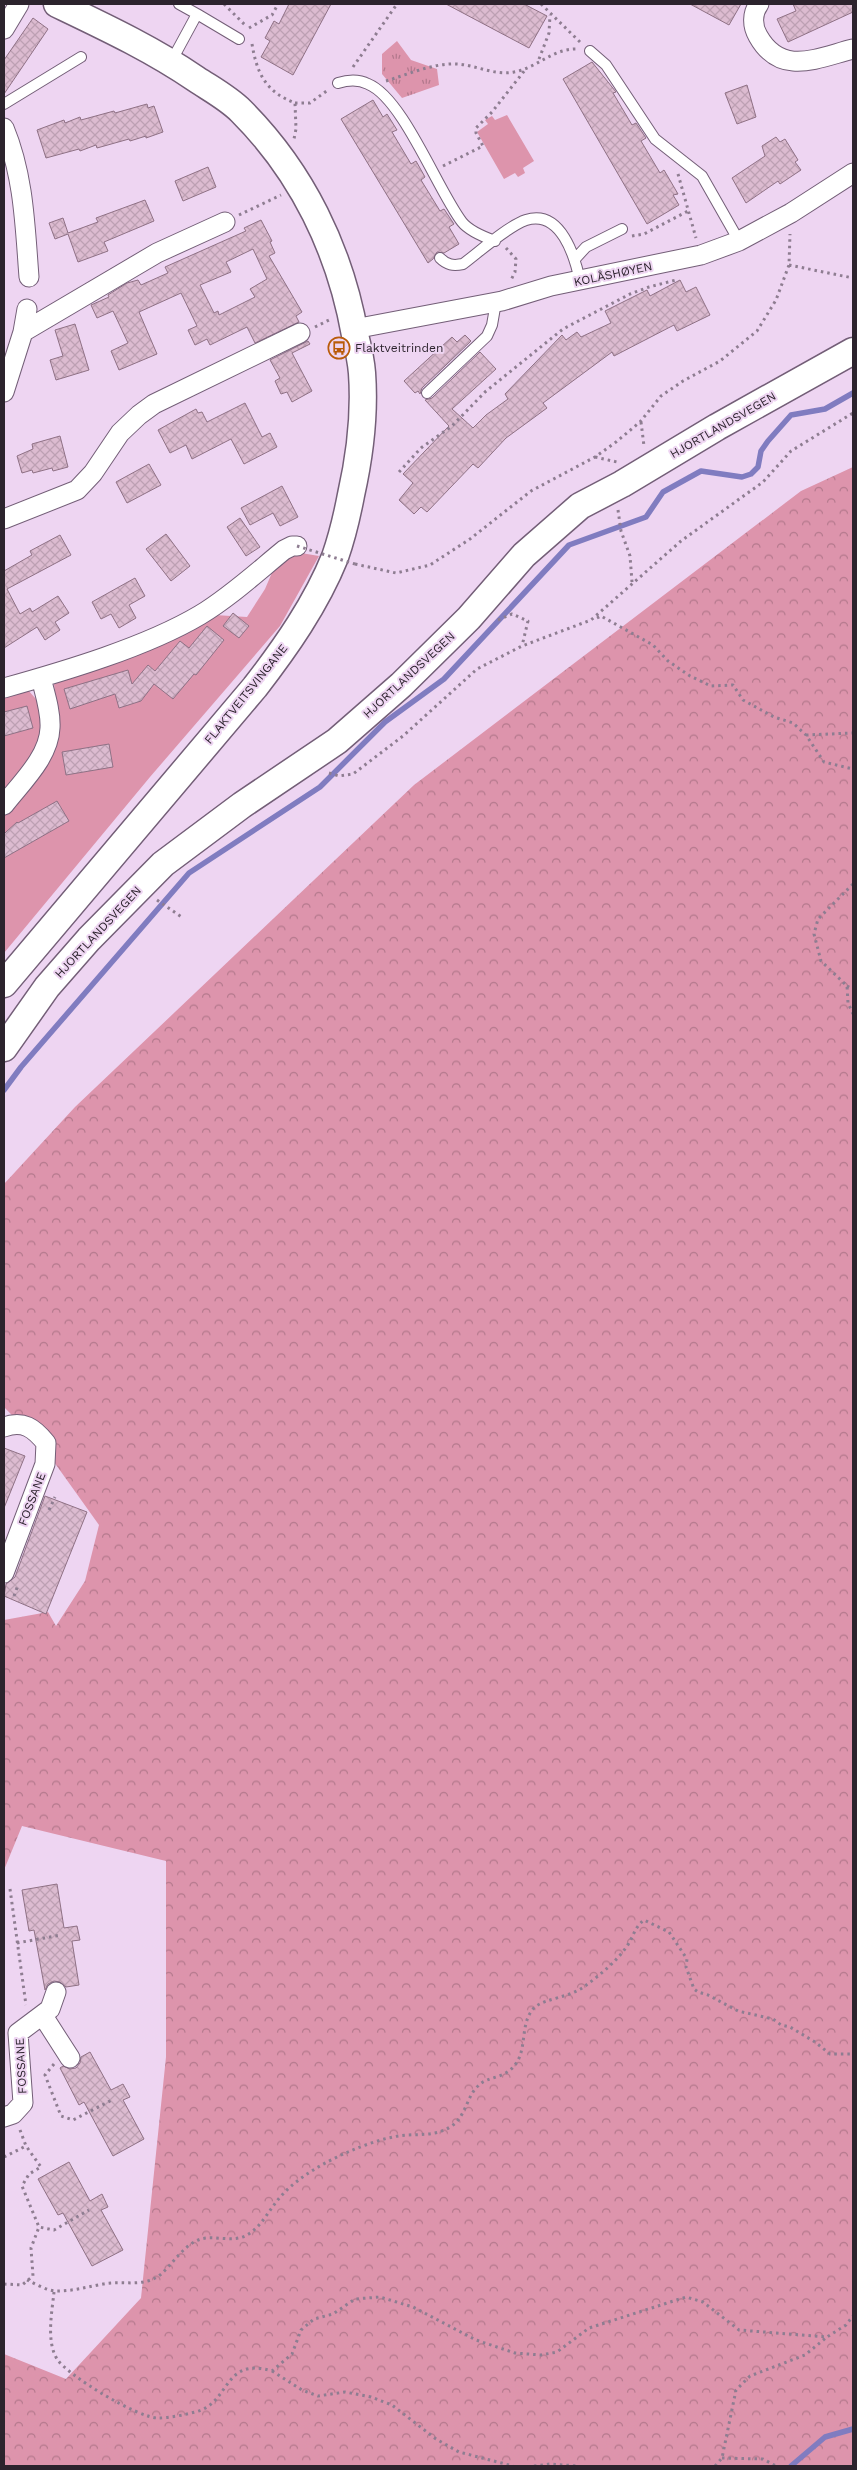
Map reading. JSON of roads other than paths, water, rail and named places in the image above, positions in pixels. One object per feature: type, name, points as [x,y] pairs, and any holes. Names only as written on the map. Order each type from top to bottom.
[{"type":"main road","name":"FLAKTVEITSVINGANE","points":[[4,984],[255,687],[284,650],[309,607],[334,557],[345,522],[357,468],[363,418],[362,371],[352,320],[328,239],[300,186],[279,154],[240,110],[171,62],[58,4]]},
{"type":"main road","name":"HJORTLANDSVEGEN","points":[[4,1048],[47,987],[89,939],[163,864],[337,741],[401,685],[469,618],[524,555],[580,506],[622,484],[717,427],[853,351]]},
{"type":"street","points":[[5,25],[19,4]]},
{"type":"street","points":[[759,4],[753,20],[756,33],[766,51],[782,60],[797,63],[853,49]]},
{"type":"street","points":[[4,128],[9,158],[23,194],[29,277]]},
{"type":"street","name":"KOLÅSHØYEN","points":[[352,320],[499,301],[551,286],[701,255],[739,241],[791,213],[853,173]]},
{"type":"street","points":[[22,332],[157,253],[225,222]]},
{"type":"street","points":[[4,392],[27,309]]},
{"type":"street","points":[[4,519],[77,490],[94,473],[120,433],[154,404],[300,333]]},
{"type":"street","points":[[4,688],[41,678],[138,644],[199,616],[284,550],[297,546]]},
{"type":"street","points":[[4,805],[36,764],[48,741],[50,716],[41,678]]},
{"type":"street","name":"FOSSANE","points":[[4,1427],[14,1423],[35,1429],[46,1443],[45,1464],[4,1573]]},
{"type":"street","name":"FOSSANE","points":[[8,2116],[23,2103],[18,2033],[50,2009],[56,1992]]},
{"type":"street","points":[[36,2021],[68,2056]]},
{"type":"lane","points":[[179,4],[239,39]]},
{"type":"lane","points":[[171,62],[196,14]]},
{"type":"lane","points":[[590,51],[606,65],[655,139],[702,176],[739,241]]},
{"type":"lane","points":[[4,104],[82,57]]},
{"type":"lane","points":[[338,83],[350,80],[371,85],[390,102],[434,171],[462,223],[484,237],[495,241]]},
{"type":"lane","points":[[440,258],[445,263],[454,266],[463,264],[526,220],[544,219],[554,226],[568,243],[575,259],[580,281]]},
{"type":"lane","points":[[575,259],[586,247],[622,230]]},
{"type":"lane","points":[[427,393],[487,336],[499,301]]},
{"type":"waterway","points":[[4,1090],[21,1067],[189,873],[320,787],[385,722],[444,679],[569,545],[646,517],[663,492],[701,471],[742,477],[751,474],[758,467],[761,451],[791,415],[825,409],[853,393]]},
{"type":"waterway","points":[[791,2466],[825,2437],[853,2429]]},
{"type":"place","name":"Flaktveitrinden","points":[[339,348]]}]
